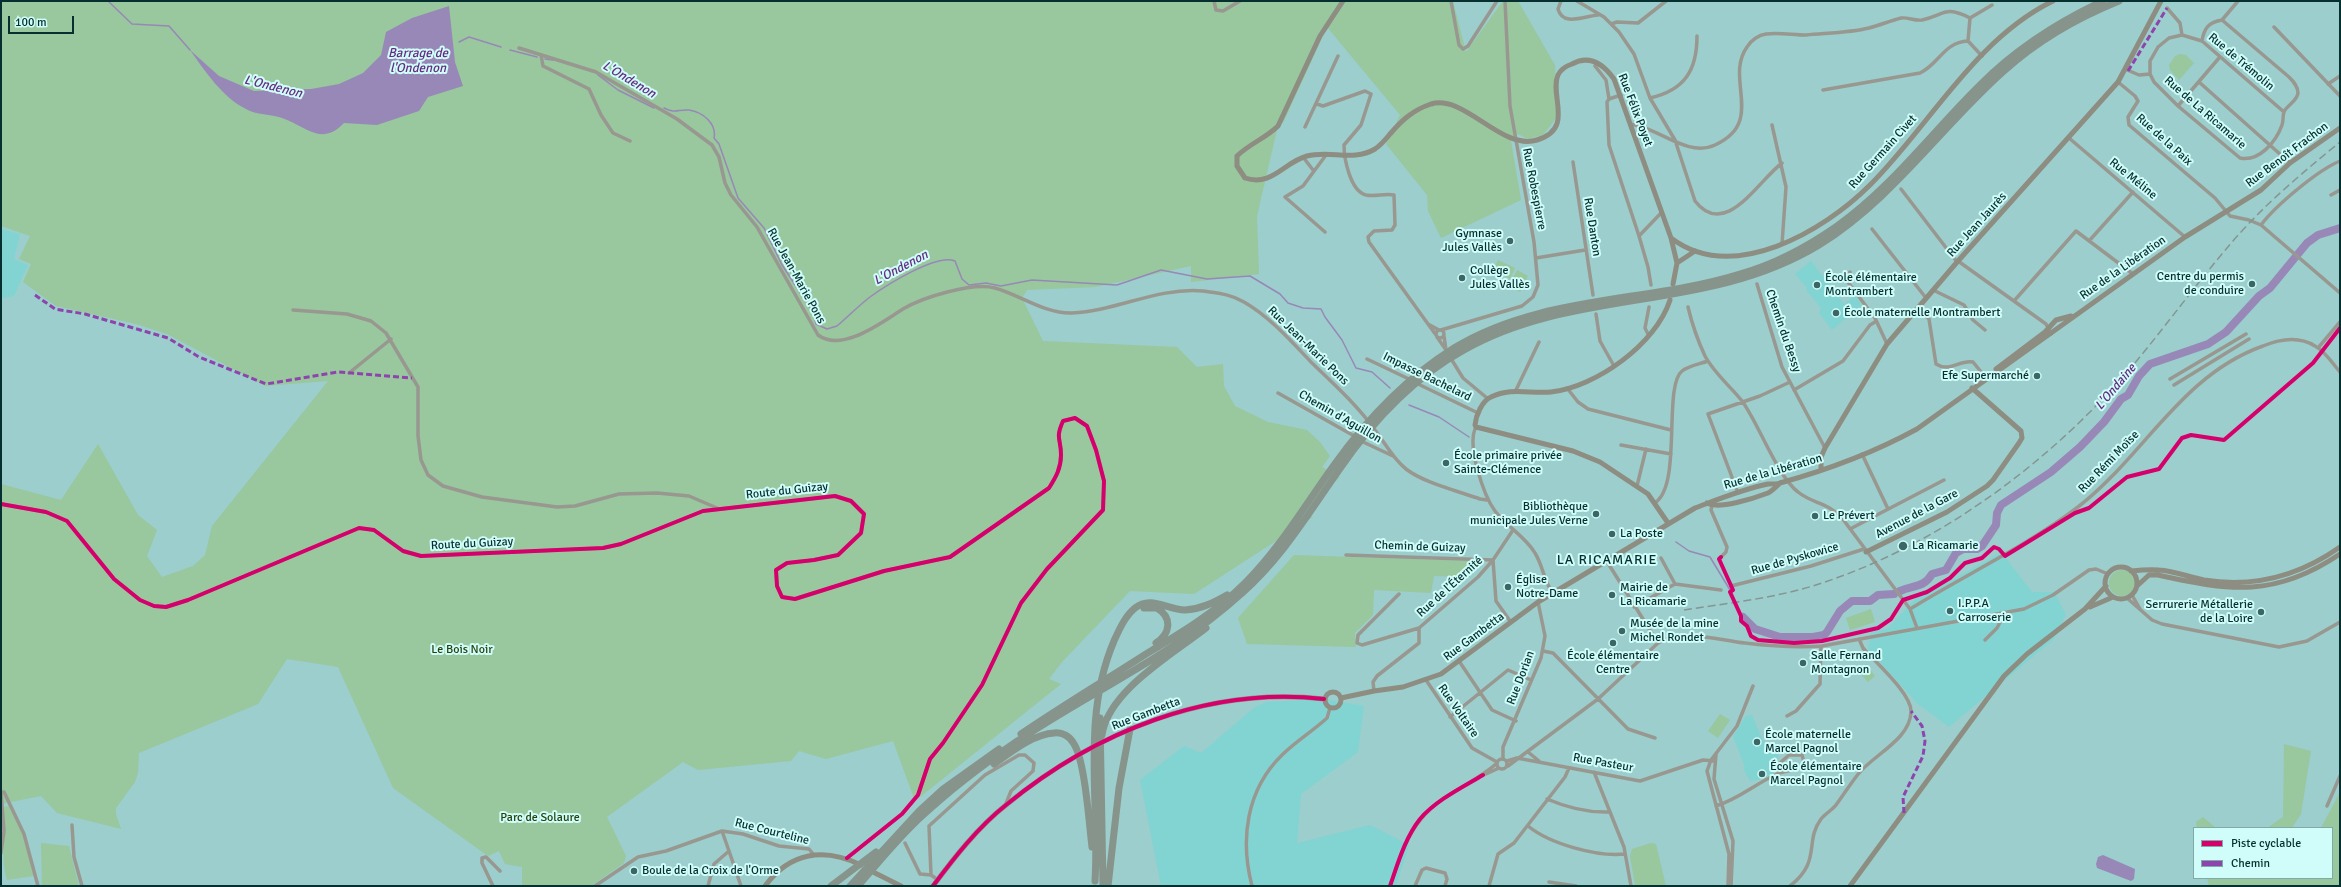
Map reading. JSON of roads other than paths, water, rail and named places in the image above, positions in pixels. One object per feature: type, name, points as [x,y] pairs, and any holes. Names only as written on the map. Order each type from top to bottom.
[{"type":"highway","points":[[858,886],[903,835],[944,798],[1009,747],[1186,637],[1243,593],[1279,557],[1364,426],[1399,389],[1419,372],[1483,333],[1538,314],[1714,281],[1743,274],[1805,246],[1862,206],[1982,83],[2020,50],[2066,20],[2103,1]]},
{"type":"highway","points":[[1460,348],[1537,319],[1720,286],[1768,270],[1803,254],[1843,229],[1878,199],[2005,70],[2055,33],[2118,1]]},
{"type":"highway","points":[[850,886],[919,811],[954,780],[1087,691],[1214,610],[1244,584],[1272,553],[1337,466]]},
{"type":"highway","points":[[1103,886],[1097,721],[1099,687],[1108,654],[1127,617],[1135,608],[1143,603],[1155,602],[1183,610],[1196,609],[1211,604],[1244,584]]},
{"type":"highway","points":[[1097,721],[1104,683],[1122,633],[1128,622],[1140,609],[1152,607],[1157,608],[1167,619],[1168,629],[1166,634],[1133,663]]},
{"type":"highway","points":[[1095,884],[1098,767],[1103,730],[1107,717],[1114,704],[1124,692],[1208,627],[1220,612]]},
{"type":"highway","points":[[1108,886],[1118,788],[1130,729]]},
{"type":"highway","points":[[944,798],[1002,759],[1042,736],[1055,733],[1069,737],[1074,742],[1080,757],[1095,884]]},
{"type":"highway","points":[[830,886],[888,844]]},
{"type":"main road","points":[[1343,1],[1320,36],[1278,126],[1266,136],[1246,147],[1237,156],[1237,166],[1245,178],[1260,181],[1270,178],[1303,157],[1313,155],[1358,156],[1377,148],[1414,111],[1433,104],[1443,103],[1458,108],[1515,138]]},
{"type":"main road","name":"Rue Germain Civet","points":[[1671,238],[1687,250],[1723,256],[1742,256],[1764,251],[1782,244],[1829,219],[1870,185],[1943,99],[1982,56],[2016,23],[2053,1]]},
{"type":"main road","name":"Rue Jean Jaurès","points":[[1821,470],[1821,457],[1825,448],[1887,344],[1957,262],[2118,82],[2161,1]]},
{"type":"main road","name":"Rue Félix Poyet","points":[[1515,138],[1524,141],[1536,140],[1552,130],[1560,112],[1557,88],[1558,76],[1564,68],[1576,61],[1584,60],[1596,61],[1603,66],[1614,79],[1621,94],[1630,124],[1671,238],[1676,263],[1673,284]]},
{"type":"main road","name":"Rue Benoît Frachon","points":[[2185,237],[2225,210],[2266,186],[2290,163],[2340,128]]},
{"type":"main road","name":"Rue de la Libération","points":[[1606,560],[1668,523],[1707,503],[1821,470],[1892,442],[1917,428],[1986,378],[2051,334],[2072,316],[2185,237]]},
{"type":"main road","points":[[1676,263],[1695,251]]},
{"type":"main road","points":[[1668,523],[1656,502],[1637,486],[1586,456],[1476,428],[1475,422],[1478,413],[1488,398],[1516,390],[1544,392],[1567,388],[1588,382],[1614,366],[1632,352],[1661,321],[1670,300]]},
{"type":"main road","name":"Rue de la Libération","points":[[1986,378],[2005,360],[2045,332],[2059,318],[2072,316]]},
{"type":"main road","name":"Avenue de la Gare","points":[[1865,550],[1947,512],[1986,486],[1993,480],[2019,443],[2022,438],[2021,431],[1972,388]]},
{"type":"main road","points":[[1707,503],[1712,506],[1768,493],[1780,483]]},
{"type":"main road","points":[[1850,886],[2004,676],[2027,654],[2085,610],[2106,586],[2108,574],[2112,570],[2122,567],[2131,571],[2158,570],[2204,580],[2256,582],[2295,572],[2318,562],[2340,547]]},
{"type":"main road","points":[[2085,610],[2113,597],[2129,596],[2149,575],[2158,575],[2218,586],[2254,588],[2298,577],[2340,554]]},
{"type":"main road","name":"Rue Gambetta","points":[[1341,698],[1374,690],[1403,687],[1441,674],[1510,621],[1552,592],[1606,560]]},
{"type":"main road","points":[[2131,571],[2137,580],[2137,586]]},
{"type":"main road","points":[[2106,586],[2113,597]]},
{"type":"main road","points":[[1332,692],[1338,694],[1341,698],[1339,706],[1330,708],[1324,699],[1326,695],[1332,692]]},
{"type":"main road","name":"Rue Gambetta","points":[[933,886],[967,844],[1005,806],[1051,772],[1130,729],[1172,713],[1214,702],[1285,695],[1324,699]]},
{"type":"main road","name":"Rue Courteline","points":[[814,855],[832,854],[850,860],[901,886]]},
{"type":"main road","points":[[764,886],[782,868],[796,860],[814,855]]},
{"type":"street","points":[[1214,1],[1216,10],[1223,11],[1240,1]]},
{"type":"street","points":[[1451,1],[1459,45],[1463,48],[1468,46],[1497,1]]},
{"type":"street","name":"Rue Robespierre","points":[[1456,327],[1528,302],[1538,285],[1536,258],[1510,106],[1505,1]]},
{"type":"street","points":[[1561,1],[1558,9],[1564,18],[1569,20],[1600,15]]},
{"type":"street","points":[[1577,1],[1600,15],[1611,24],[1619,32],[1634,54],[1650,98],[1675,140],[1695,201],[1699,207],[1712,214],[1726,214],[1735,210],[1782,163]]},
{"type":"street","points":[[1611,24],[1617,22],[1638,23],[1666,1]]},
{"type":"street","points":[[2202,41],[2205,28],[2210,23],[2222,20],[2238,1]]},
{"type":"street","points":[[1970,18],[1992,5]]},
{"type":"street","points":[[2166,8],[2180,23],[2182,35]]},
{"type":"street","points":[[1630,124],[1640,124],[1696,149],[1707,148],[1729,137],[1739,123],[1743,108],[1740,60],[1747,46],[1759,36],[1767,33],[1804,35],[1863,29],[1902,18],[1924,19],[1944,11],[1956,12],[1970,18]]},
{"type":"street","points":[[1970,18],[1968,41],[1982,56]]},
{"type":"street","points":[[2222,20],[2296,84],[2298,93],[2284,112],[2283,124],[2271,144]]},
{"type":"street","points":[[2274,26],[2340,96]]},
{"type":"street","name":"Rue de La Ricamarie","points":[[2182,35],[2169,38],[2158,47],[2150,61],[2150,74],[2159,89],[2240,158],[2252,158],[2271,144]]},
{"type":"street","name":"Rue de Trémolin","points":[[2182,35],[2202,41],[2284,112]]},
{"type":"street","points":[[1650,98],[1674,88],[1692,70],[1697,55],[1697,36]]},
{"type":"street","points":[[1823,90],[1920,73],[1927,69],[1953,44],[1968,41]]},
{"type":"street","name":"Rue Jean-Marie Pons","points":[[519,48],[573,63],[596,72],[677,119],[712,144],[720,157],[725,183],[731,195],[757,227],[816,331],[825,340],[835,342],[848,338],[882,324],[916,302],[972,288],[994,287],[1052,310],[1071,313],[1117,305],[1171,291],[1221,293],[1242,301],[1268,318],[1344,394],[1375,429],[1404,468],[1420,477],[1480,499],[1487,500]]},
{"type":"street","points":[[541,55],[543,66],[589,88],[601,115],[613,133],[630,142]]},
{"type":"street","points":[[1305,127],[1338,56]]},
{"type":"street","points":[[2178,106],[2220,58]]},
{"type":"street","points":[[1595,66],[1606,80],[1609,145],[1648,268],[1650,285]]},
{"type":"street","name":"Rue de La Ricamarie","points":[[2125,69],[2139,75],[2150,74]]},
{"type":"street","points":[[2328,84],[2340,76]]},
{"type":"street","name":"Rue de la Paix","points":[[2118,82],[2135,96],[2138,101],[2128,118],[2129,125],[2210,194],[2225,210]]},
{"type":"street","points":[[2199,82],[2271,144],[2290,163]]},
{"type":"street","points":[[1317,104],[1323,106],[1365,91],[1371,94],[1360,125],[1344,145],[1348,173],[1359,190],[1365,195],[1394,195],[1395,225],[1392,230],[1374,231],[1368,237],[1369,242],[1437,336],[1463,378],[1488,398]]},
{"type":"street","points":[[1608,101],[1621,94]]},
{"type":"street","points":[[1772,125],[1782,163],[1786,187],[1782,244]]},
{"type":"street","name":"Rue Méline","points":[[2069,138],[2185,237]]},
{"type":"street","points":[[1325,232],[1285,197],[1303,186],[1313,170],[1326,155]]},
{"type":"street","points":[[1303,157],[1313,170]]},
{"type":"street","points":[[2260,226],[2313,176],[2324,168],[2340,161]]},
{"type":"street","name":"Rue Danton","points":[[1574,162],[1593,295]]},
{"type":"street","points":[[1901,189],[1957,262],[2014,301],[2048,328],[2051,334]]},
{"type":"street","points":[[2331,195],[2340,190]]},
{"type":"street","points":[[2089,240],[2133,192]]},
{"type":"street","points":[[2225,210],[2230,216],[2249,220],[2260,226],[2340,293]]},
{"type":"street","points":[[1638,236],[1662,212]]},
{"type":"street","points":[[1872,229],[1926,298]]},
{"type":"street","points":[[2014,301],[2076,231],[2133,274]]},
{"type":"street","points":[[1536,258],[1586,250]]},
{"type":"street","points":[[1850,272],[1844,277],[1875,318],[1876,322],[1884,333],[1887,344]]},
{"type":"street","name":"Chemin du Bessy","points":[[1757,284],[1782,367],[1825,448]]},
{"type":"street","points":[[1933,290],[1964,305],[1974,320],[1985,330]]},
{"type":"street","points":[[1648,334],[1645,328],[1649,307]]},
{"type":"street","points":[[1688,307],[1691,322],[1708,361],[1742,401],[1788,480],[1797,492],[1833,508],[1910,609],[1917,628]]},
{"type":"street","points":[[1918,308],[1929,319],[1936,364],[1941,367],[1949,367],[1973,362],[1986,378]]},
{"type":"street","points":[[294,310],[320,310],[360,317],[380,327],[391,339],[420,393],[418,436],[421,460],[428,475],[443,486],[482,497],[557,507],[575,506],[619,494],[657,494],[689,496],[717,508]]},
{"type":"street","points":[[1596,314],[1600,341],[1614,366]]},
{"type":"street","points":[[1794,390],[1842,360],[1870,326],[1876,322]]},
{"type":"street","points":[[2318,348],[2340,322]]},
{"type":"street","points":[[1428,324],[1440,330],[1444,335],[1446,350]]},
{"type":"street","points":[[1440,330],[1456,327]]},
{"type":"street","points":[[1437,336],[1441,338],[1456,327]]},
{"type":"street","points":[[1437,336],[1440,330]]},
{"type":"street","points":[[2170,379],[2246,334]]},
{"type":"street","points":[[349,372],[391,339]]},
{"type":"street","points":[[2174,385],[2249,339]]},
{"type":"street","name":"Rue Rémi Moïse","points":[[1910,609],[2045,529],[2078,507],[2111,478],[2190,390],[2225,363],[2247,351],[2284,339],[2303,342],[2318,348],[2340,372]]},
{"type":"street","points":[[1516,390],[1539,342]]},
{"type":"street","name":"Impasse Bachelard","points":[[1367,359],[1478,413]]},
{"type":"street","points":[[1656,502],[1662,496],[1671,454],[1671,430],[1677,383],[1681,372],[1708,361]]},
{"type":"street","points":[[1738,493],[1708,414],[1790,382]]},
{"type":"street","points":[[1567,388],[1578,402],[1588,409],[1671,430]]},
{"type":"street","name":"Chemin d'Aguillon","points":[[1278,393],[1378,450],[1394,456]]},
{"type":"street","name":"Route du Guizay","points":[[1,504],[46,512],[67,521],[114,579],[140,600],[147,604],[159,607],[176,605],[359,528],[374,530],[403,551],[421,556],[592,549],[621,544],[689,516],[717,508],[835,496],[851,501],[864,514],[861,533],[838,555],[814,560],[787,563],[776,570],[777,586],[782,597],[795,599],[884,571],[950,557],[1049,488],[1058,473],[1061,455],[1057,434],[1063,421],[1075,418],[1087,426],[1104,481],[1103,510],[1047,569],[1021,603],[982,685],[943,743],[930,759],[918,795],[902,814],[850,860]]},
{"type":"street","points":[[1476,428],[1472,442],[1487,500],[1513,530],[1535,552],[1547,585],[1552,592]]},
{"type":"street","points":[[1621,445],[1671,454]]},
{"type":"street","points":[[1637,486],[1646,449]]},
{"type":"street","points":[[1862,454],[1888,508]]},
{"type":"street","points":[[1850,529],[1944,480]]},
{"type":"street","points":[[1712,506],[1711,510],[1725,540],[1727,550],[1721,557]]},
{"type":"street","name":"Rue de l'Éternité","points":[[1399,594],[1358,635],[1357,643],[1362,645],[1419,628],[1478,577],[1493,560],[1513,530]]},
{"type":"street","name":"Rue de Pyskowice","points":[[1731,586],[1812,566],[1865,550]]},
{"type":"street","name":"Chemin de Guizay","points":[[1346,555],[1493,560]]},
{"type":"street","points":[[1661,558],[1674,584]]},
{"type":"street","points":[[1493,560],[1496,601],[1510,621]]},
{"type":"street","points":[[1606,560],[1634,607],[1658,643]]},
{"type":"street","points":[[1390,886],[1402,850],[1421,819],[1437,805],[1483,775],[1508,766],[1517,758],[1528,752],[1598,699],[1658,643],[1667,638],[1682,636],[1758,644],[1804,647],[1821,646],[2024,609],[2046,600],[2089,570],[2096,569],[2108,574]]},
{"type":"street","points":[[1634,607],[1674,584],[1721,590]]},
{"type":"street","points":[[2129,596],[2152,620],[2162,624],[2268,646],[2293,645],[2306,641],[2340,622]]},
{"type":"street","name":"Rue Dorian","points":[[1505,760],[1502,751],[1516,721],[1543,651],[1545,636],[1538,602]]},
{"type":"street","points":[[1985,640],[1997,628],[2005,617],[2005,613]]},
{"type":"street","name":"Rue de l'Éternité","points":[[1374,690],[1373,682],[1377,676],[1419,643],[1419,628]]},
{"type":"street","points":[[1790,886],[1800,878],[1811,860],[1816,830],[1821,820],[1835,806],[1860,772],[1903,732],[1910,720],[1911,711],[1906,695],[1863,648],[1859,639]]},
{"type":"street","points":[[1787,716],[1796,711],[1820,684],[1821,646]]},
{"type":"street","points":[[1543,651],[1553,653],[1628,729],[1655,738]]},
{"type":"street","points":[[1459,661],[1479,694],[1492,710],[1516,721]]},
{"type":"street","points":[[1450,717],[1508,670],[1531,680]]},
{"type":"street","name":"Rue Voltaire","points":[[1426,680],[1472,748],[1496,763]]},
{"type":"street","points":[[1728,886],[1729,854],[1707,772],[1717,752],[1737,726],[1753,686]]},
{"type":"street","points":[[1252,886],[1245,847],[1250,808],[1255,794],[1280,756],[1301,737],[1323,722],[1327,718],[1330,708]]},
{"type":"street","name":"Rue Pasteur","points":[[1528,752],[1535,760],[1544,763]]},
{"type":"street","points":[[1716,806],[1734,800],[1778,774],[1789,772],[1800,767],[1804,762],[1802,755],[1789,754],[1780,763],[1778,774]]},
{"type":"street","points":[[931,874],[929,826],[984,775],[1018,755],[1025,755],[1034,763],[1033,771],[1011,791],[1005,806]]},
{"type":"street","points":[[1483,775],[1496,763],[1517,758]]},
{"type":"street","name":"Rue Pasteur","points":[[1517,758],[1640,781],[1680,768],[1713,760]]},
{"type":"street","points":[[1505,760],[1508,766]]},
{"type":"street","points":[[1713,760],[1714,779],[1733,841],[1732,886]]},
{"type":"street","points":[[1496,763],[1499,768]]},
{"type":"street","points":[[1489,886],[1498,854],[1514,843],[1528,826],[1569,768]]},
{"type":"street","points":[[1594,772],[1625,854],[1631,886]]},
{"type":"street","points":[[2327,806],[2340,776]]},
{"type":"street","points":[[1,854],[4,831],[1,792],[4,792],[24,834],[38,886]]},
{"type":"street","points":[[1547,799],[1568,808],[1597,812],[1610,812]]},
{"type":"street","points":[[72,825],[74,857],[82,886]]},
{"type":"street","points":[[1528,826],[1549,839],[1590,851],[1614,855],[1625,854]]},
{"type":"street","points":[[722,831],[741,886]]},
{"type":"street","name":"Rue Courteline","points":[[595,886],[638,857],[666,851],[722,831],[743,834],[778,846],[809,849],[814,855]]},
{"type":"street","points":[[905,843],[920,874],[931,874],[938,880]]},
{"type":"street","points":[[708,886],[714,864],[730,851]]},
{"type":"street","points":[[493,886],[482,863],[482,858],[486,857],[500,871]]},
{"type":"street","points":[[1415,886],[1422,870],[1426,868],[1445,873],[1447,879],[1445,886]]},
{"type":"street","points":[[1549,882],[1576,886]]},
{"type":"water","name":"Barrage de l'Ondenon","points":[[449,6],[455,62],[463,86],[428,97],[419,111],[377,125],[344,123],[336,130],[321,134],[282,118],[250,111],[237,104],[222,91],[190,50],[219,76],[254,91],[311,89],[339,84],[363,73],[381,55],[386,32],[412,18]]},
{"type":"water","points":[[2103,855],[2135,869],[2134,879],[2131,881],[2097,868],[2096,864],[2098,857]]},
{"type":"waterway","name":"L'Ondenon","points":[[108,1],[132,24],[169,26],[190,50]]},
{"type":"waterway","name":"L'Ondenon","points":[[459,42],[469,37],[501,47]]},
{"type":"waterway","name":"L'Ondenon","points":[[510,50],[537,57]]},
{"type":"waterway","name":"L'Ondenon","points":[[545,59],[553,60]]},
{"type":"waterway","name":"L'Ondenon","points":[[598,75],[618,90],[654,108]]},
{"type":"waterway","name":"L'Ondenon","points":[[664,108],[671,111],[694,111],[704,116],[711,124],[714,138],[719,144],[738,198],[764,228],[782,265],[813,312],[816,324],[827,329],[837,326],[870,297],[911,272],[924,266],[947,260],[955,261],[962,279],[969,285],[986,283],[1001,286],[1032,280],[1117,285],[1161,270],[1207,279],[1250,276],[1280,294],[1288,303],[1303,308],[1321,309],[1342,340],[1356,368],[1372,372],[1390,388]]},
{"type":"waterway","name":"L'Ondaine","points":[[1900,591],[1918,586],[1929,579],[1932,574],[1946,570],[1956,553],[1963,549],[1977,549],[1982,546],[1996,525],[1997,513],[2001,505],[2051,472],[2080,447],[2104,422],[2121,399],[2128,395],[2139,376],[2150,364],[2208,344],[2226,332],[2259,296],[2270,288],[2307,243],[2318,235],[2340,228]]},
{"type":"waterway","name":"L'Ondenon","points":[[1409,405],[1439,417],[1469,437]]},
{"type":"waterway","name":"L'Ondenon","points":[[1676,542],[1689,551],[1710,557],[1730,590]]},
{"type":"waterway","name":"L'Ondenon","points":[[1743,617],[1755,629],[1780,637],[1813,637],[1824,635],[1840,611],[1852,601],[1870,601],[1878,595],[1894,594]]},
{"type":"railway","points":[[1684,610],[1769,597],[1819,584],[1862,568],[1904,548],[1945,526],[1984,500],[2022,472],[2058,442],[2091,410],[2123,377],[2245,227],[2284,189],[2340,142]]},
{"type":"place","name":"Gymnase Jules Vallès","points":[[1510,241]]},
{"type":"place","name":"Collège Jules Vallès","points":[[1462,278]]},
{"type":"place","name":"Centre du permis de conduire","points":[[2252,284]]},
{"type":"place","name":"École élémentaire Montrambert","points":[[1817,285]]},
{"type":"place","name":"École maternelle Montrambert","points":[[1836,313]]},
{"type":"place","name":"Efe Supermarché","points":[[2037,376]]},
{"type":"place","name":"École primaire privée Sainte-Clémence","points":[[1446,463]]},
{"type":"place","name":"Bibliothèque municipale Jules Verne","points":[[1596,514]]},
{"type":"place","name":"Le Prévert","points":[[1815,516]]},
{"type":"place","name":"La Poste","points":[[1612,534]]},
{"type":"place","name":"La Ricamarie","points":[[1903,546]]},
{"type":"place","name":"Église Notre-Dame","points":[[1508,587]]},
{"type":"place","name":"Mairie de La Ricamarie","points":[[1612,595]]},
{"type":"place","name":"I.P.P.A Carroserie","points":[[1950,611]]},
{"type":"place","name":"Serrurerie Métallerie de la Loire","points":[[2261,612]]},
{"type":"place","name":"Musée de la mine Michel Rondet","points":[[1622,631]]},
{"type":"place","name":"École élémentaire Centre","points":[[1613,643]]},
{"type":"place","name":"Salle Fernand Montagnon","points":[[1803,663]]},
{"type":"place","name":"École maternelle Marcel Pagnol","points":[[1757,742]]},
{"type":"place","name":"École élémentaire Marcel Pagnol","points":[[1762,774]]},
{"type":"place","name":"Boule de la Croix de l'Orme","points":[[634,871]]},
{"type":"district","name":"LA RICAMARIE","points":[[1607,560]]},
{"type":"park label","name":"Le Bois Noir","points":[[462,650]]},
{"type":"park label","name":"Parc de Solaure","points":[[540,818]]}]
